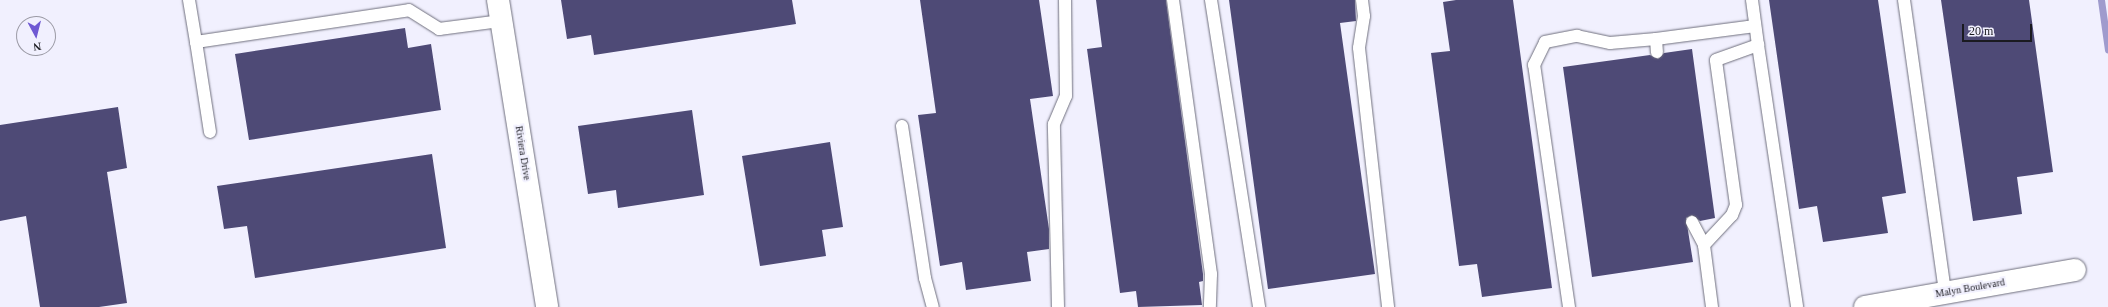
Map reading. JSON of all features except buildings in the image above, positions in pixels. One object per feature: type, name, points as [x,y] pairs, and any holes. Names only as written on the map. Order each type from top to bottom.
[{"type":"street","name":"Riviera Drive","points":[[498,0],[547,307]]},
{"type":"street","name":"Malyn Boulevard","points":[[1865,307],[2075,270]]},
{"type":"lane","points":[[189,0],[210,132]]},
{"type":"lane","points":[[1058,307],[1054,124],[1066,96],[1065,0]]},
{"type":"lane","points":[[1173,0],[1211,274],[1210,307]]},
{"type":"lane","points":[[1211,0],[1259,307]]},
{"type":"lane","points":[[1362,0],[1364,16],[1359,48],[1388,307]]},
{"type":"lane","points":[[1752,0],[1797,307]]},
{"type":"lane","points":[[1904,0],[1945,293]]},
{"type":"lane","points":[[196,42],[409,10],[439,29],[501,21]]},
{"type":"lane","points":[[1569,307],[1534,65],[1545,42],[1576,36],[1610,43],[1656,39],[1755,26]]},
{"type":"lane","points":[[1656,39],[1657,52]]},
{"type":"lane","points":[[1704,245],[1732,214],[1736,205],[1716,60],[1758,45]]},
{"type":"lane","points":[[902,126],[925,278],[933,307]]},
{"type":"lane","points":[[1692,222],[1704,245],[1712,307]]},
{"type":"waterway","points":[[2101,0],[2108,50]]}]
